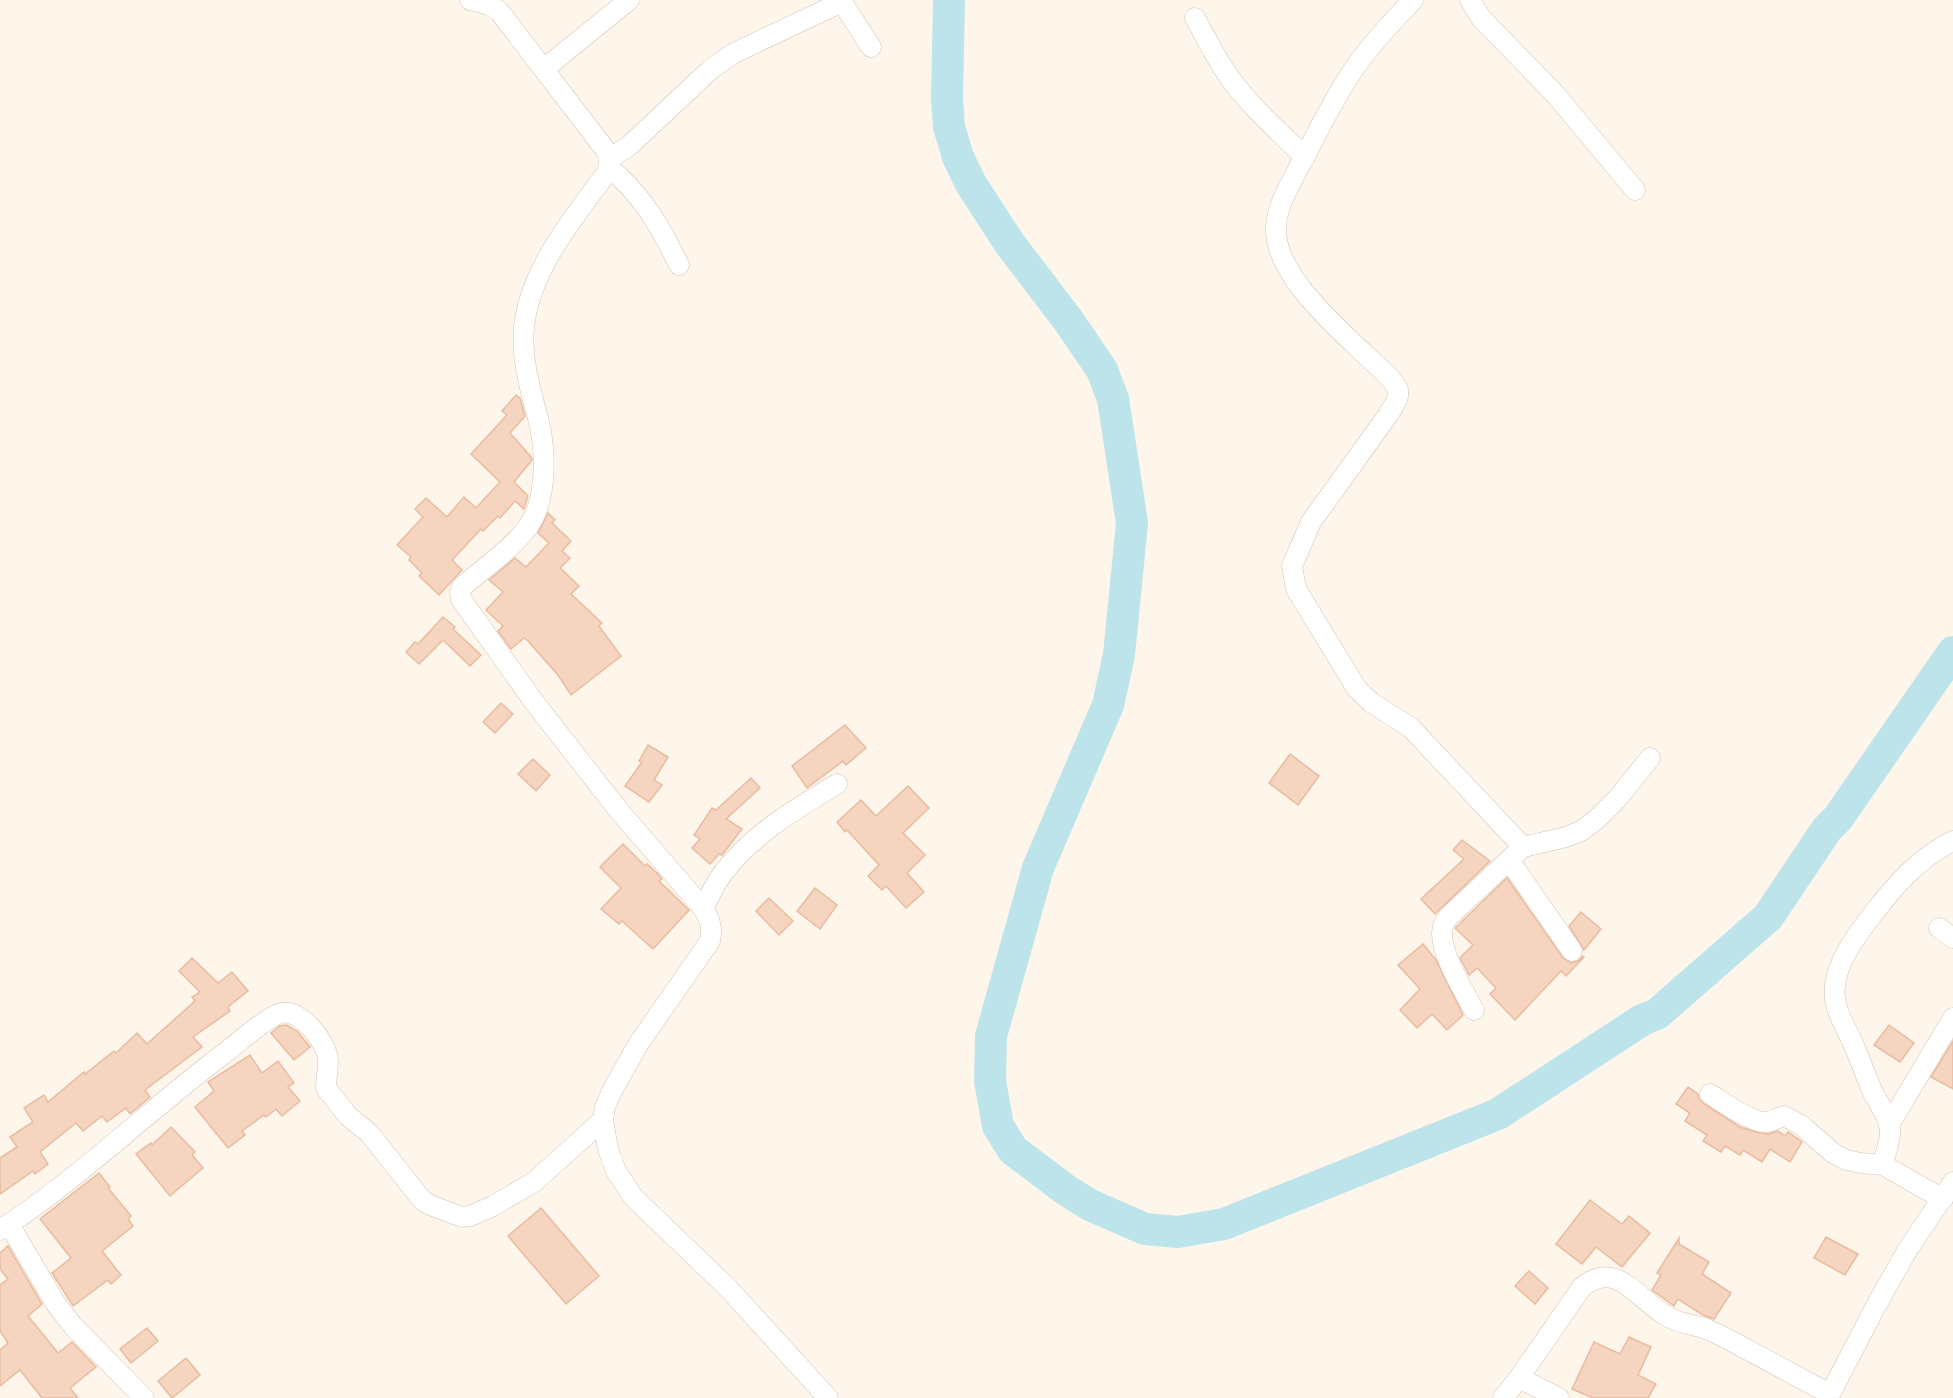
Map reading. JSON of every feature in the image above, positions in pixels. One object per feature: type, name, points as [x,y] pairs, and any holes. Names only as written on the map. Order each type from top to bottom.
[{"type":"street","points":[[470,0],[487,4],[499,11],[607,152],[609,164],[651,212],[679,265]]},
{"type":"street","points":[[544,69],[629,0]]},
{"type":"street","points":[[1413,0],[1356,65],[1305,157],[1279,210],[1276,229],[1277,242],[1285,262],[1303,291],[1384,372],[1398,390],[1398,398],[1388,415],[1311,522],[1292,566],[1296,589],[1358,689],[1372,703],[1411,728],[1516,854],[1572,951]]},
{"type":"street","points":[[1470,0],[1481,18],[1555,94],[1635,190]]},
{"type":"street","points":[[828,1398],[728,1288],[634,1198],[612,1160],[604,1136],[605,1107],[627,1062],[710,942],[712,933],[710,921],[703,908],[620,812],[534,702],[465,607],[460,592],[462,587],[522,534],[536,513],[544,468],[544,448],[529,385],[525,357],[524,328],[528,304],[548,259],[609,164],[711,69],[734,53],[841,1],[871,47]]},
{"type":"street","points":[[1195,18],[1226,72],[1255,110],[1305,157]]},
{"type":"street","points":[[1474,1010],[1451,967],[1442,932],[1444,923],[1516,854],[1581,831],[1597,819],[1617,799],[1650,758]]},
{"type":"street","points":[[703,908],[722,874],[756,839],[801,806],[837,784]]},
{"type":"street","points":[[1883,1165],[1890,1132],[1889,1125],[1871,1090],[1837,1007],[1838,974],[1857,935],[1880,905],[1907,874],[1936,849],[1953,841]]},
{"type":"street","points":[[144,1398],[73,1326],[5,1227],[78,1172],[205,1068],[270,1019],[282,1012],[293,1013],[313,1030],[324,1044],[328,1060],[326,1088],[348,1116],[369,1133],[422,1200],[454,1215],[470,1216],[493,1206],[534,1182],[603,1120]]},
{"type":"street","points":[[1889,1125],[1953,1018]]},
{"type":"street","points":[[1503,1398],[1582,1287],[1592,1279],[1601,1276],[1612,1277],[1626,1285],[1665,1316],[1718,1334],[1829,1396],[1908,1249],[1948,1190],[1883,1165],[1846,1160],[1833,1153],[1801,1125],[1784,1116],[1766,1122],[1749,1117],[1710,1094]]},
{"type":"street","points":[[1519,1378],[1559,1398]]},
{"type":"building","points":[[516,395],[520,398],[525,416],[510,433],[532,460],[514,482],[528,496],[524,509],[515,501],[500,518],[498,516],[483,531],[481,529],[452,560],[462,570],[439,595],[419,576],[422,573],[409,560],[411,557],[397,545],[423,517],[415,509],[426,498],[447,517],[464,497],[476,508],[500,482],[471,454],[507,415],[502,411]]},
{"type":"building","points":[[548,513],[555,520],[552,523],[571,541],[562,551],[570,558],[560,568],[579,586],[571,594],[602,623],[599,626],[621,656],[571,695],[558,675],[527,640],[524,638],[511,649],[498,631],[503,626],[486,610],[503,592],[489,580],[515,558],[526,567],[549,543],[538,533]]},
{"type":"building","points":[[443,617],[481,655],[470,666],[443,640],[419,664],[406,652],[415,642],[418,644]]},
{"type":"building","points":[[501,703],[513,714],[495,733],[483,722]]},
{"type":"building","points":[[845,725],[866,748],[846,765],[843,761],[807,788],[792,766]]},
{"type":"building","points":[[648,745],[668,757],[654,780],[662,785],[649,802],[625,786],[642,762],[639,761]]},
{"type":"building","points":[[1290,754],[1319,776],[1298,805],[1269,783]]},
{"type":"building","points":[[533,759],[550,775],[536,791],[518,774]]},
{"type":"building","points":[[751,778],[760,788],[726,819],[742,829],[722,855],[719,854],[710,864],[692,848],[700,839],[694,835],[712,808],[716,810]]},
{"type":"building","points":[[908,786],[929,808],[903,833],[925,855],[907,873],[924,892],[906,908],[886,886],[882,890],[868,876],[879,865],[837,822],[861,800],[876,816]]},
{"type":"building","points":[[1462,840],[1490,861],[1435,914],[1421,899],[1464,859],[1453,850]]},
{"type":"building","points":[[623,844],[645,866],[647,864],[657,873],[662,879],[659,881],[689,910],[653,949],[622,921],[619,924],[601,909],[621,888],[600,867]]},
{"type":"building","points":[[1507,878],[1563,958],[1572,963],[1584,957],[1566,976],[1561,971],[1515,1020],[1490,994],[1496,988],[1477,968],[1469,975],[1460,958],[1473,945],[1455,928]]},
{"type":"building","points":[[815,888],[837,905],[820,929],[797,911]]},
{"type":"building","points":[[769,898],[793,921],[779,935],[756,911]]},
{"type":"building","points":[[1581,912],[1601,929],[1584,950],[1569,926]]},
{"type":"building","points":[[1423,944],[1436,960],[1463,1015],[1447,1030],[1432,1014],[1417,1028],[1400,1010],[1420,989],[1398,965]]},
{"type":"building","points":[[192,958],[218,983],[232,972],[248,991],[228,1007],[230,1011],[193,1037],[202,1047],[145,1090],[150,1097],[130,1114],[126,1108],[107,1122],[102,1116],[83,1131],[76,1123],[40,1152],[48,1164],[35,1174],[33,1171],[0,1194],[0,1158],[17,1147],[10,1137],[33,1122],[24,1108],[44,1095],[48,1102],[84,1072],[85,1074],[114,1051],[116,1053],[137,1033],[147,1044],[195,1001],[192,997],[200,992],[179,971]]},
{"type":"building","points":[[286,1025],[297,1031],[310,1047],[294,1060],[271,1033],[280,1026]]},
{"type":"building","points":[[1889,1025],[1914,1043],[1900,1062],[1874,1045]]},
{"type":"building","points":[[1953,1041],[1953,1089],[1931,1077]]},
{"type":"building","points":[[250,1055],[262,1073],[278,1061],[294,1083],[288,1087],[300,1101],[282,1116],[276,1109],[266,1117],[264,1115],[242,1131],[245,1135],[228,1148],[195,1107],[214,1091],[208,1082]]},
{"type":"building","points":[[1688,1087],[1698,1094],[1704,1104],[1740,1127],[1759,1133],[1769,1134],[1778,1131],[1785,1136],[1788,1132],[1802,1142],[1790,1162],[1770,1149],[1762,1162],[1743,1150],[1740,1155],[1725,1146],[1721,1152],[1703,1141],[1707,1135],[1685,1121],[1690,1113],[1676,1104]]},
{"type":"building","points":[[171,1127],[195,1152],[192,1155],[203,1168],[170,1196],[136,1154],[151,1143],[152,1145]]},
{"type":"building","points":[[99,1173],[131,1216],[128,1219],[133,1226],[102,1251],[121,1275],[111,1284],[108,1280],[73,1306],[52,1273],[71,1258],[40,1219]]},
{"type":"building","points":[[1590,1200],[1622,1224],[1629,1216],[1650,1233],[1622,1267],[1596,1247],[1582,1264],[1556,1244]]},
{"type":"building","points":[[541,1208],[599,1276],[566,1304],[508,1236]]},
{"type":"building","points":[[1826,1237],[1858,1254],[1845,1275],[1814,1258]]},
{"type":"building","points":[[1679,1238],[1679,1244],[1709,1262],[1702,1274],[1731,1293],[1714,1319],[1703,1315],[1678,1299],[1674,1306],[1652,1290],[1661,1275],[1657,1273]]},
{"type":"building","points":[[8,1246],[42,1304],[28,1316],[58,1353],[72,1342],[96,1367],[70,1388],[78,1398],[42,1398],[20,1370],[0,1386],[0,1350],[8,1343],[0,1331],[0,1285],[8,1279],[0,1269],[0,1253]]},
{"type":"building","points":[[1529,1271],[1548,1288],[1535,1304],[1515,1286]]},
{"type":"building","points":[[147,1328],[158,1341],[131,1363],[120,1349]]},
{"type":"building","points":[[1629,1337],[1651,1347],[1638,1375],[1656,1384],[1648,1398],[1593,1398],[1572,1389],[1594,1342],[1620,1354]]},
{"type":"building","points":[[186,1358],[200,1375],[172,1398],[158,1381]]},
{"type":"waterway","points":[[949,0],[947,99],[949,127],[958,157],[971,184],[1010,244],[1068,320],[1102,370],[1113,399],[1132,523],[1119,655],[1108,705],[1038,868],[991,1036],[990,1081],[998,1126],[1013,1150],[1066,1190],[1090,1205],[1145,1229],[1178,1232],[1224,1224],[1498,1114],[1642,1020],[1657,1014],[1768,917],[1827,829],[1838,818],[1953,652]]}]
